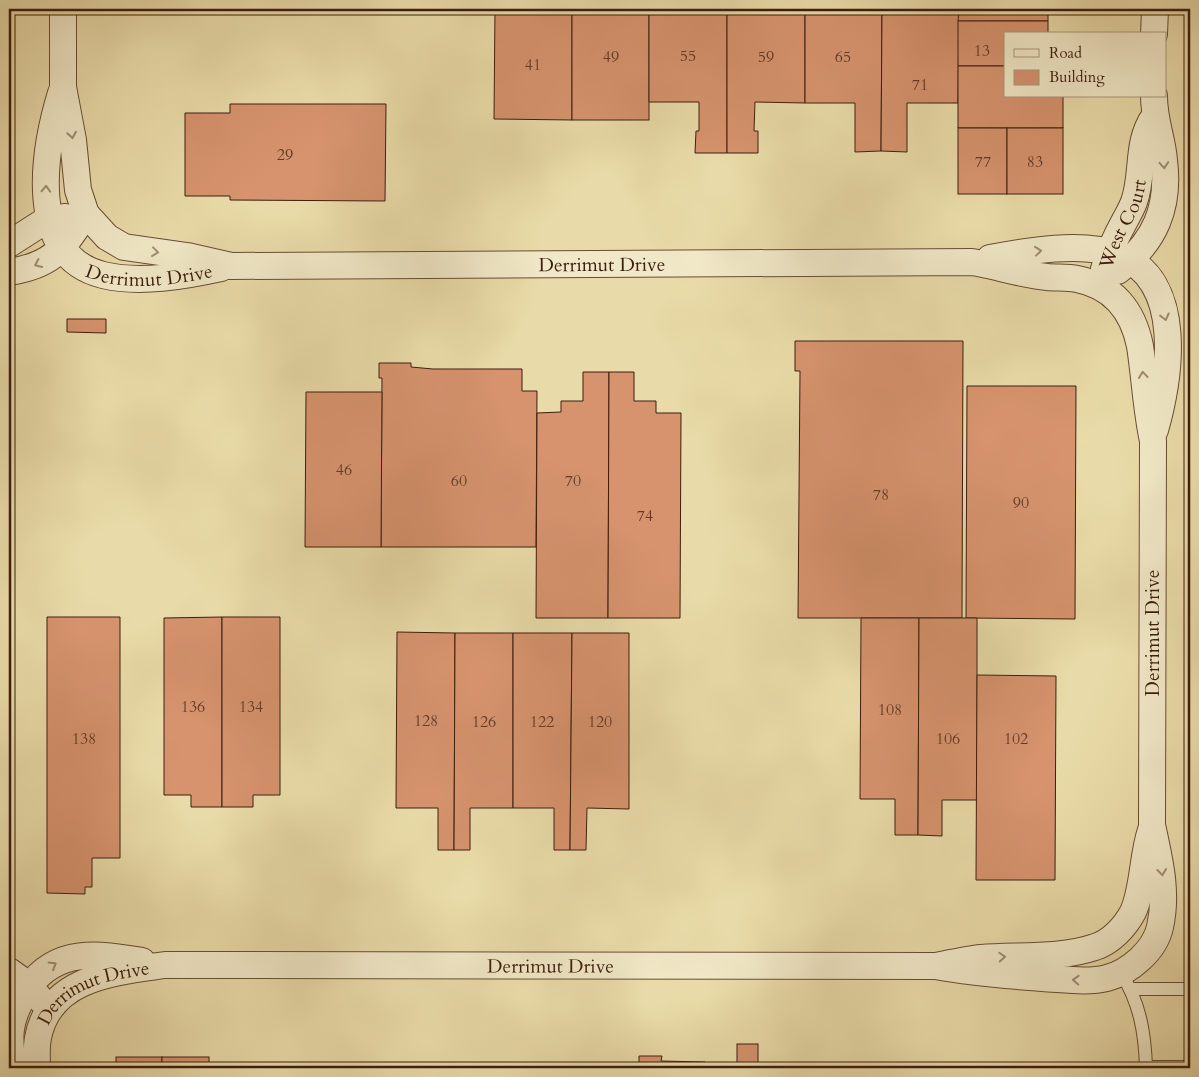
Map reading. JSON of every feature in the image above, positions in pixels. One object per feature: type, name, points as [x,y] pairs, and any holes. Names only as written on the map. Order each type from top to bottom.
[{"type":"street","name":"Derrimut Drive","points":[[63,9],[63,88],[73,140],[78,190],[86,214],[108,237],[124,247],[187,256],[231,266]]},
{"type":"street","points":[[1154,9],[1154,32]]},
{"type":"street","name":"Derrimut Drive","points":[[63,88],[50,137],[46,200],[48,219],[63,248],[78,264],[102,275],[125,279],[194,274],[231,266],[972,262],[1040,250],[1076,249],[1120,257],[1144,272],[1155,287],[1166,318],[1168,332],[1166,381],[1153,441]]},
{"type":"street","name":"West Court","points":[[1099,287],[1120,257],[1143,248],[1153,233],[1164,202],[1164,160],[1154,107]]},
{"type":"street","points":[[9,244],[48,219],[86,214]]},
{"type":"street","points":[[9,272],[41,263],[63,248],[86,214]]},
{"type":"street","name":"Derrimut Drive","points":[[936,966],[979,974],[1088,980],[1107,978],[1126,981],[1149,949],[1160,928],[1163,888],[1161,866],[1152,825],[1153,441],[1135,327],[1129,312],[1119,300],[1099,287],[1078,279],[1046,277],[972,262]]},
{"type":"street","name":"Derrimut Drive","points":[[37,1068],[38,1038],[43,1022],[67,991],[87,981],[116,972],[165,965],[936,966],[980,958],[1052,954],[1094,948],[1103,944],[1123,926],[1132,912],[1140,888],[1145,847],[1152,825]]},
{"type":"street","points":[[1103,944],[1126,981]]},
{"type":"street","name":"Derrimut Drive","points":[[12,1068],[12,1009],[30,986],[53,963],[74,956],[111,956],[165,965]]},
{"type":"street","points":[[9,971],[30,986],[50,1011]]},
{"type":"street","points":[[12,1009],[50,1011]]},
{"type":"lane","points":[[1126,981],[1190,989]]},
{"type":"lane","points":[[1126,981],[1139,1008],[1144,1033],[1146,1068],[1190,1067]]},
{"type":"building","points":[[495,9],[572,9],[572,120],[494,119]]},
{"type":"building","points":[[572,9],[649,9],[649,120],[572,120]]},
{"type":"building","points":[[649,9],[727,9],[727,153],[695,153],[696,131],[699,131],[699,102],[649,102]]},
{"type":"building","points":[[727,9],[805,9],[805,103],[755,102],[754,131],[758,131],[758,153],[727,153]]},
{"type":"building","points":[[805,9],[882,9],[881,151],[855,152],[855,103],[805,103]]},
{"type":"building","points":[[882,9],[959,9],[958,103],[907,103],[907,152],[881,151]]},
{"type":"building","points":[[959,9],[1048,9],[1048,21],[958,21]]},
{"type":"building","points":[[958,21],[1048,21],[1048,32],[1004,32],[1004,66],[958,66]]},
{"type":"building","points":[[958,66],[1004,66],[1004,98],[1063,98],[1063,128],[958,128]]},
{"type":"building","points":[[230,104],[386,104],[385,201],[230,200],[230,196],[185,196],[185,113],[230,113]]},
{"type":"building","points":[[958,128],[1007,128],[1007,194],[958,194]]},
{"type":"building","points":[[1007,128],[1063,128],[1063,194],[1007,194]]},
{"type":"building","points":[[67,319],[106,319],[106,333],[67,332]]},
{"type":"building","points":[[795,341],[963,341],[962,618],[798,618],[800,371],[795,371]]},
{"type":"building","points":[[379,363],[411,363],[411,367],[433,369],[522,369],[522,391],[537,391],[536,547],[381,547],[382,378],[379,378]]},
{"type":"building","points":[[583,372],[609,372],[608,618],[536,618],[537,413],[561,412],[561,401],[583,401]]},
{"type":"building","points":[[609,372],[634,372],[634,401],[656,401],[656,413],[681,413],[680,618],[608,618]]},
{"type":"building","points":[[967,386],[1076,386],[1075,619],[966,618]]},
{"type":"building","points":[[306,392],[382,392],[381,547],[305,547]]},
{"type":"building","points":[[47,617],[120,617],[120,858],[92,858],[92,887],[85,887],[85,894],[47,893]]},
{"type":"building","points":[[222,617],[222,807],[191,807],[191,795],[164,795],[164,618]]},
{"type":"building","points":[[222,617],[280,617],[280,795],[253,795],[253,807],[222,807]]},
{"type":"building","points":[[861,618],[919,618],[918,835],[895,835],[895,799],[860,799]]},
{"type":"building","points":[[919,618],[977,618],[977,800],[942,800],[942,836],[918,835]]},
{"type":"building","points":[[397,632],[455,633],[454,850],[438,850],[438,808],[396,808]]},
{"type":"building","points":[[455,633],[513,633],[513,808],[470,808],[470,850],[454,850]]},
{"type":"building","points":[[513,633],[572,633],[570,850],[554,850],[554,808],[513,808]]},
{"type":"building","points":[[572,633],[629,633],[629,809],[587,808],[586,850],[570,850]]},
{"type":"building","points":[[977,675],[1056,676],[1055,880],[976,880]]},
{"type":"building","points":[[737,1044],[758,1044],[758,1068],[737,1068]]},
{"type":"building","points":[[639,1056],[662,1056],[661,1061],[705,1062],[705,1068],[639,1068]]},
{"type":"building","points":[[116,1057],[162,1057],[162,1068],[116,1068]]},
{"type":"building","points":[[162,1057],[209,1057],[209,1068],[162,1068]]}]
